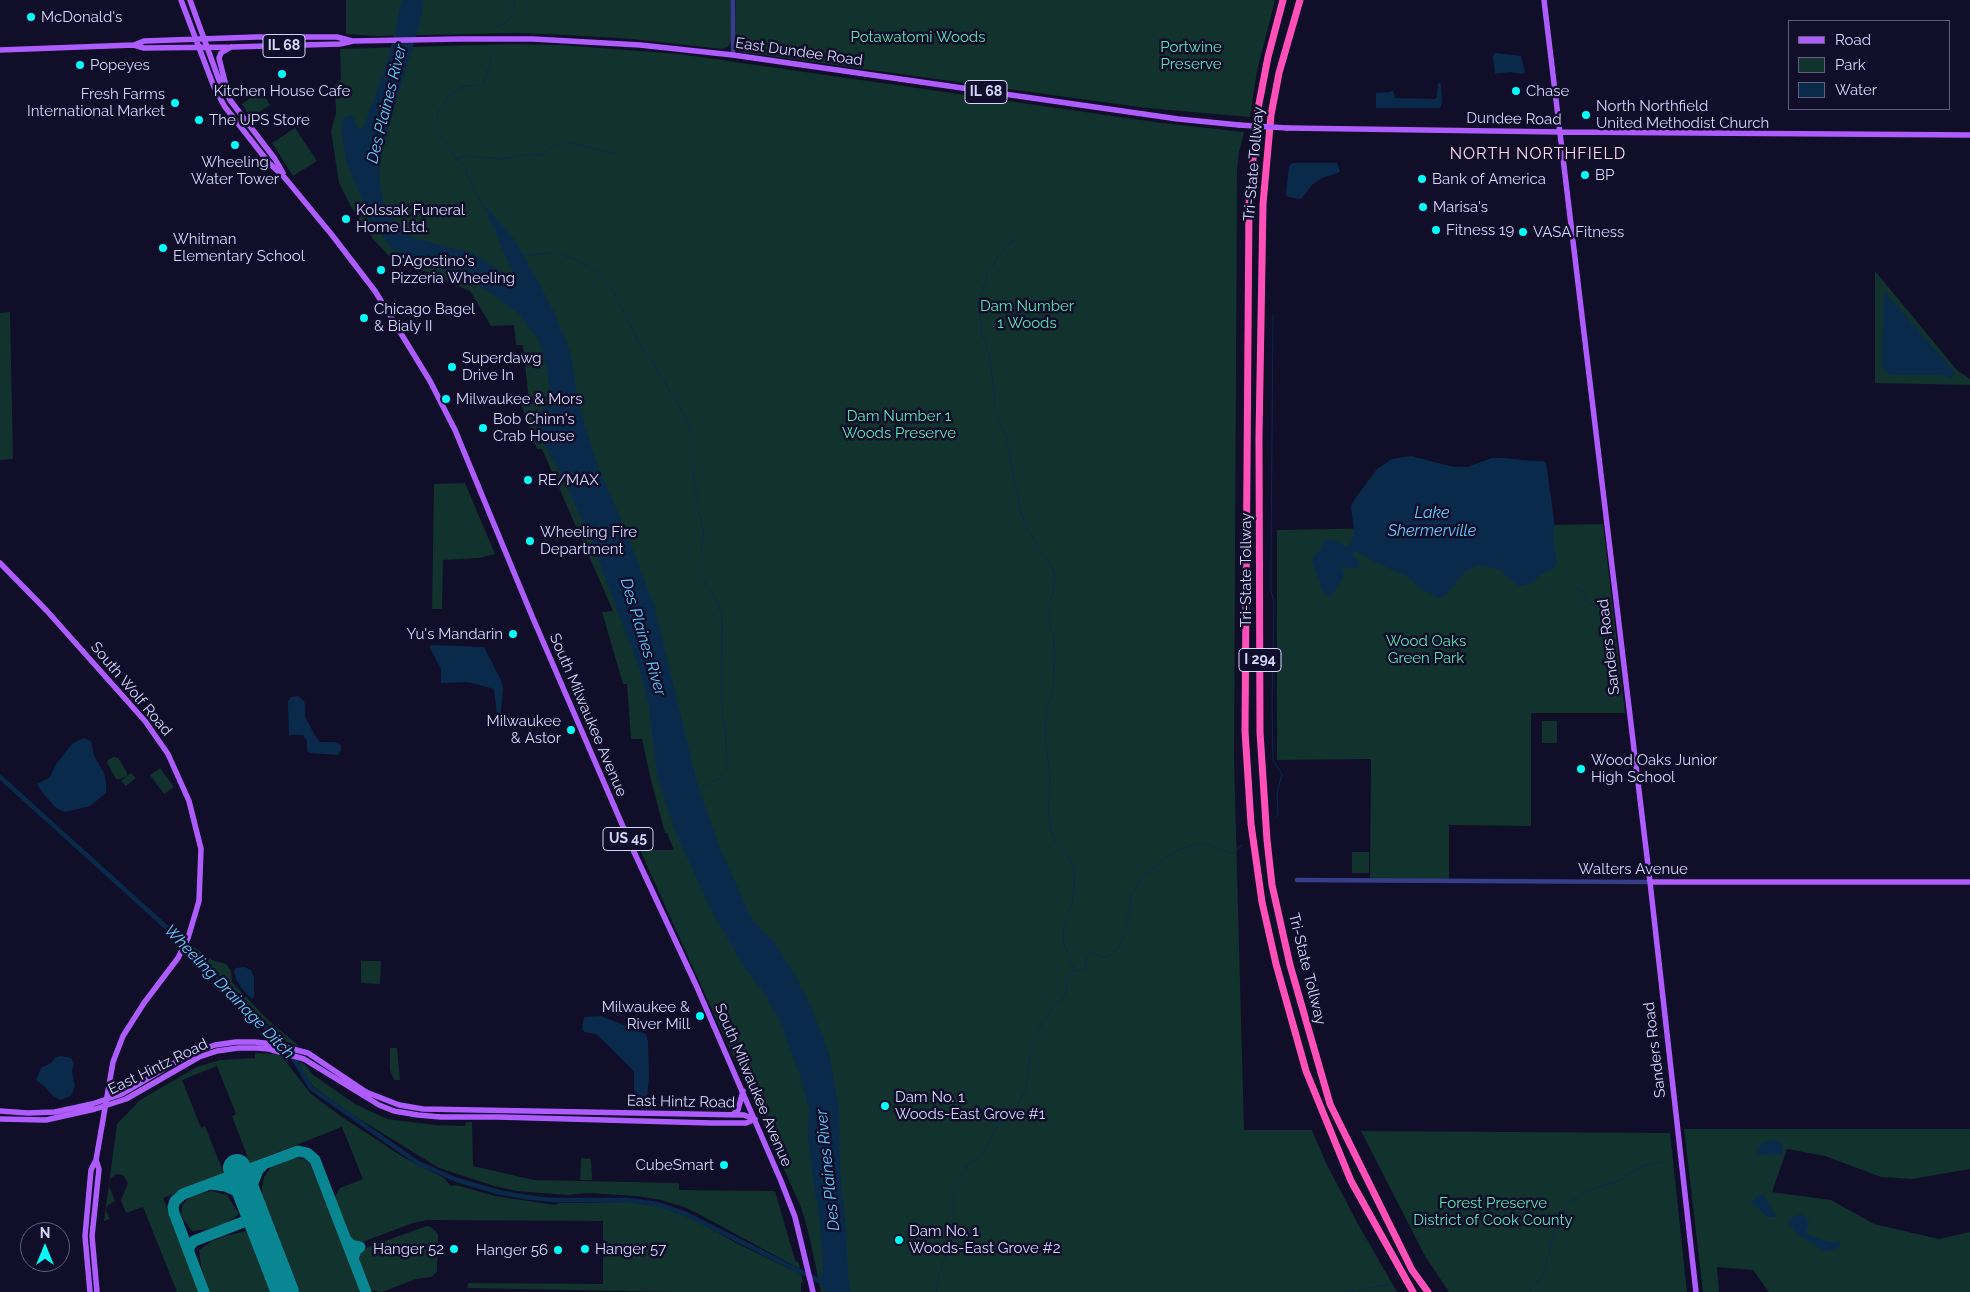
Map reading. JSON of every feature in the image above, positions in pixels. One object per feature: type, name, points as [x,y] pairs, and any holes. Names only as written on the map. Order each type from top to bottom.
[{"type":"highway","name":"Tri-State Tollway","points":[[1283,0],[1268,57],[1259,106],[1249,204],[1245,731],[1251,824],[1266,921],[1306,1071],[1350,1181],[1413,1292]]},
{"type":"highway","name":"Tri-State Tollway","points":[[1300,0],[1279,73],[1271,116],[1263,204],[1259,437],[1260,732],[1267,840],[1272,885],[1290,965],[1330,1104],[1412,1270],[1428,1292]]},
{"type":"main road","name":"US 45","points":[[181,0],[195,39]]},
{"type":"main road","name":"US 45","points":[[190,0],[205,39]]},
{"type":"main road","name":"Sanders Road","points":[[1544,0],[1650,882],[1696,1292]]},
{"type":"main road","name":"East Dundee Road","points":[[0,50],[134,44],[144,41],[195,39],[337,37],[353,41]]},
{"type":"main road","name":"South Milwaukee Avenue","points":[[195,39],[214,87],[225,107],[268,163],[285,178],[358,269],[385,306],[430,381],[450,420],[636,857],[755,1119],[795,1217],[813,1292]]},
{"type":"main road","name":"South Milwaukee Avenue","points":[[205,39],[219,80],[230,100],[275,159],[285,178]]},
{"type":"main road","name":"East Dundee Road","points":[[134,44],[144,48],[231,47],[340,44],[353,41],[386,40],[533,39],[640,45],[733,55],[1076,105],[1238,125]]},
{"type":"main road","points":[[230,100],[219,61],[221,53],[231,47]]},
{"type":"main road","name":"Dundee Road","points":[[1238,125],[1287,128],[1560,132],[1970,135]]},
{"type":"main road","name":"South Wolf Road","points":[[0,563],[47,611],[145,721],[168,754],[189,801],[201,849],[199,901],[188,938],[178,958],[144,1003],[123,1036],[113,1062],[96,1160],[91,1170],[85,1236],[90,1292]]},
{"type":"main road","name":"Walters Avenue","points":[[1650,882],[1970,882]]},
{"type":"main road","name":"East Hintz Road","points":[[0,1111],[55,1112],[108,1099],[122,1094],[178,1060],[197,1051],[236,1042],[308,1053],[366,1092],[399,1105],[423,1109],[744,1115],[755,1119]]},
{"type":"main road","name":"East Hintz Road","points":[[0,1118],[46,1120],[70,1116],[126,1100],[199,1057],[217,1051],[238,1048],[271,1047],[304,1059],[379,1105],[394,1111],[418,1115],[711,1123],[746,1123],[755,1119]]},
{"type":"main road","points":[[732,1115],[738,1110],[742,1091]]},
{"type":"main road","name":"South Wolf Road","points":[[96,1160],[99,1168],[92,1236],[97,1292]]},
{"type":"street","points":[[733,0],[733,55]]},
{"type":"street","name":"Walters Avenue","points":[[1297,880],[1650,882]]},
{"type":"green space","points":[[346,0],[731,0],[731,41],[728,47],[722,49],[632,39],[517,33],[375,36],[346,34]]},
{"type":"green space","name":"Portwine Preserve","points":[[736,0],[1275,0],[1257,71],[1250,117],[1146,108],[741,52],[735,46]]},
{"type":"green space","name":"Dam Number 1 Woods Preserve","points":[[512,44],[560,45],[679,54],[1162,123],[1244,132],[1237,171],[1234,759],[1244,1130],[1312,1130],[1326,1163],[1358,1224],[1397,1292],[821,1292],[801,1207],[640,850],[674,850],[667,833],[665,833],[642,739],[631,739],[627,684],[623,684],[602,612],[613,611],[542,449],[537,449],[521,404],[529,402],[523,345],[516,345],[514,325],[491,326],[470,291],[389,256],[373,239],[350,205],[339,183],[331,131],[336,113],[335,85],[341,79],[340,49]]},
{"type":"green space","points":[[261,90],[270,105],[250,118],[242,104]]},
{"type":"green space","points":[[295,128],[317,161],[293,176],[272,143]]},
{"type":"green space","points":[[1875,271],[1957,370],[1970,379],[1970,385],[1875,383]]},
{"type":"green space","points":[[10,312],[13,459],[0,460],[0,313]]},
{"type":"green space","points":[[465,483],[495,554],[479,558],[443,560],[442,609],[432,609],[434,484]]},
{"type":"green space","name":"Wood Oaks Green Park","points":[[1603,524],[1625,713],[1531,713],[1531,826],[1449,825],[1449,879],[1370,879],[1371,759],[1277,760],[1277,530]]},
{"type":"green space","points":[[1542,721],[1557,721],[1557,743],[1542,743]]},
{"type":"green space","points":[[114,757],[118,758],[127,772],[127,776],[116,779],[107,763],[108,760]]},
{"type":"green space","points":[[160,768],[174,787],[164,794],[150,775]]},
{"type":"green space","points":[[131,773],[136,778],[126,786],[121,781]]},
{"type":"green space","points":[[1352,852],[1369,852],[1369,873],[1352,873]]},
{"type":"green space","points":[[194,947],[212,960],[226,964],[231,971],[232,982],[266,1018],[299,1046],[287,1042],[276,1033],[194,950]]},
{"type":"green space","points":[[361,961],[381,961],[380,984],[361,983]]},
{"type":"green space","points":[[390,1048],[397,1048],[400,1080],[394,1080],[390,1070]]},
{"type":"green space","points":[[255,1053],[288,1057],[286,1062],[311,1094],[403,1157],[444,1178],[451,1186],[456,1185],[495,1196],[555,1205],[559,1203],[630,1202],[661,1207],[693,1219],[740,1245],[801,1274],[803,1282],[801,1283],[801,1292],[674,1292],[468,1288],[467,1292],[468,1283],[603,1284],[603,1221],[427,1220],[356,1243],[349,1238],[334,1198],[340,1188],[363,1179],[342,1127],[250,1163],[232,1116],[236,1114],[217,1066],[182,1080],[201,1128],[205,1126],[224,1174],[163,1198],[199,1292],[177,1292],[143,1207],[126,1213],[121,1200],[128,1183],[123,1175],[116,1174],[110,1179],[109,1186],[115,1201],[107,1206],[106,1210],[110,1219],[104,1221],[117,1124],[140,1100],[197,1067],[220,1060],[255,1058]]},
{"type":"green space","points":[[298,1061],[305,1064],[312,1074],[355,1104],[387,1119],[435,1125],[465,1126],[466,1122],[472,1122],[473,1166],[534,1180],[679,1183],[679,1190],[775,1191],[795,1260],[799,1263],[800,1269],[697,1213],[661,1200],[637,1196],[588,1193],[567,1195],[517,1191],[494,1186],[439,1168],[348,1112],[314,1087],[304,1074]]},
{"type":"green space","points":[[1684,1129],[1970,1129],[1970,1169],[1912,1179],[1881,1177],[1825,1156],[1787,1149],[1772,1192],[1831,1200],[1874,1224],[1939,1239],[1970,1232],[1970,1292],[1769,1292],[1753,1270],[1717,1267],[1719,1292],[1703,1292]]},
{"type":"green space","name":"Forest Preserve District of Cook County","points":[[1361,1131],[1670,1133],[1687,1292],[1449,1292],[1425,1256]]},
{"type":"green space","points":[[295,1157],[304,1159],[312,1167],[361,1292],[300,1292],[262,1194],[264,1177],[271,1167]]},
{"type":"green space","points":[[581,1158],[591,1159],[592,1180],[580,1180]]},
{"type":"green space","points":[[211,1191],[227,1195],[239,1214],[229,1222],[209,1229],[192,1231],[183,1219],[181,1213],[182,1206],[189,1197]]},
{"type":"green space","points":[[427,1226],[431,1227],[438,1234],[437,1272],[431,1277],[416,1279],[382,1292],[371,1290],[359,1260],[360,1252],[368,1247]]},
{"type":"green space","points":[[246,1231],[270,1292],[209,1292],[201,1266],[199,1250],[212,1241]]},
{"type":"water","name":"Des Plaines River","points":[[402,0],[424,0],[420,23],[382,149],[379,179],[383,202],[395,223],[413,238],[471,253],[516,280],[485,208],[490,211],[513,238],[555,314],[571,355],[576,390],[597,464],[654,605],[699,790],[720,849],[753,921],[774,942],[792,970],[810,1005],[829,1053],[839,1109],[840,1174],[851,1292],[826,1292],[821,1285],[819,1276],[823,1274],[820,1221],[808,1138],[809,1110],[802,1081],[778,1017],[762,990],[744,967],[711,910],[676,833],[657,775],[649,707],[640,671],[595,550],[563,477],[536,430],[537,425],[544,425],[547,422],[539,416],[540,411],[548,406],[550,391],[547,367],[539,340],[519,314],[492,294],[466,278],[409,257],[391,247],[370,219],[347,163],[341,130],[342,121],[345,117],[352,115],[359,130],[364,127],[388,59]]},
{"type":"water","points":[[1495,53],[1521,56],[1525,73],[1495,74],[1493,56]]},
{"type":"water","points":[[1438,83],[1441,84],[1442,102],[1440,108],[1376,108],[1376,93],[1393,90],[1395,98],[1435,99],[1437,97]]},
{"type":"water","points":[[1293,163],[1337,163],[1340,171],[1338,173],[1322,178],[1313,184],[1301,199],[1288,197],[1286,194],[1289,166]]},
{"type":"water","points":[[1884,291],[1955,373],[1950,379],[1942,375],[1890,375],[1884,370],[1882,362]]},
{"type":"water","name":"Lake Shermerville","points":[[1411,456],[1454,467],[1467,467],[1492,458],[1543,461],[1546,463],[1554,520],[1554,547],[1557,561],[1555,568],[1541,574],[1532,583],[1521,586],[1514,583],[1500,570],[1483,565],[1475,566],[1466,571],[1445,596],[1437,598],[1420,588],[1408,577],[1355,552],[1353,555],[1358,560],[1360,566],[1342,568],[1341,570],[1345,573],[1333,594],[1330,596],[1324,593],[1312,562],[1314,556],[1319,552],[1325,540],[1333,540],[1346,547],[1351,543],[1354,531],[1351,506],[1354,500],[1377,469],[1392,459]]},
{"type":"water","points":[[433,645],[484,647],[502,682],[500,721],[498,721],[497,717],[494,689],[468,682],[441,683],[441,669],[430,648]]},
{"type":"water","points":[[298,696],[304,701],[305,717],[317,739],[320,742],[335,742],[341,745],[338,755],[310,753],[307,751],[307,741],[303,735],[289,735],[288,701],[291,697]]},
{"type":"water","points":[[84,738],[91,741],[94,756],[104,773],[106,793],[90,806],[66,812],[57,809],[37,784],[50,777],[56,764],[73,743]]},
{"type":"water","points":[[244,967],[251,970],[254,977],[254,997],[252,999],[236,980],[234,971],[236,968]]},
{"type":"water","points":[[601,1016],[646,1034],[649,1076],[647,1098],[634,1098],[634,1072],[596,1034],[585,1032],[582,1029],[584,1017]]},
{"type":"water","points":[[56,1057],[71,1058],[74,1064],[72,1071],[75,1086],[71,1096],[60,1100],[36,1080],[41,1068],[51,1063]]},
{"type":"water","points":[[1771,1140],[1778,1141],[1783,1145],[1783,1154],[1759,1155],[1757,1153],[1759,1145]]},
{"type":"water","points":[[1759,1194],[1763,1194],[1777,1217],[1768,1217],[1751,1202]]},
{"type":"water","points":[[1801,1214],[1809,1221],[1806,1233],[1808,1235],[1829,1242],[1840,1242],[1840,1246],[1824,1251],[1800,1236],[1791,1227],[1789,1221],[1791,1218]]},
{"type":"waterway","points":[[494,28],[507,22],[515,9],[514,0]]},
{"type":"waterway","points":[[482,84],[484,83],[493,52]]},
{"type":"waterway","points":[[476,85],[462,87],[450,95],[437,114],[435,126],[456,159],[465,167],[473,189],[485,209]]},
{"type":"waterway","points":[[566,142],[616,154]]},
{"type":"waterway","points":[[531,155],[543,155],[550,147],[559,145]]},
{"type":"waterway","points":[[457,158],[468,156],[501,159],[525,155]]},
{"type":"waterway","points":[[1018,238],[1011,242],[1000,254],[988,273],[978,303],[982,333],[990,357],[995,407],[1000,425],[1006,436],[1020,509],[1028,531],[1053,569],[1055,576],[1055,584],[1049,607],[1049,623],[1053,634],[1055,652],[1052,692],[1047,709],[1045,732],[1050,780],[1048,809],[1051,830],[1056,843],[1071,861],[1075,874],[1072,903],[1063,930],[1064,944],[1074,970]]},
{"type":"waterway","points":[[522,256],[550,253]]},
{"type":"waterway","points":[[556,253],[574,259],[594,270],[611,288],[639,343],[687,419],[692,437],[692,471],[696,501],[704,532],[700,570],[702,577],[718,603],[722,618],[721,696],[726,739],[727,770]]},
{"type":"waterway","points":[[1273,315],[1271,560],[1271,591],[1274,602],[1273,760],[1282,774],[1277,793],[1278,814],[1276,817]]},
{"type":"waterway","points":[[1578,588],[1582,590],[1588,603],[1597,607]]},
{"type":"waterway","points":[[1601,609],[1608,610]]},
{"type":"waterway","name":"Wheeling Drainage Ditch","points":[[0,777],[176,936],[284,1046]]},
{"type":"waterway","points":[[699,790],[722,777]]},
{"type":"waterway","points":[[936,1292],[941,1267],[953,1240],[953,1194],[955,1188],[967,1165],[983,1155],[997,1126],[1018,1106],[1027,1084],[1030,1052],[1041,1025],[1055,1004],[1062,1000],[1065,995],[1071,972],[1084,969],[1088,955],[1091,952],[1102,957],[1108,957],[1120,946],[1126,927],[1132,893],[1142,877],[1164,859],[1179,850],[1196,844],[1209,844],[1232,854],[1242,845]]},
{"type":"waterway","name":"Wheeling Drainage Ditch","points":[[292,1056],[311,1088],[418,1163],[457,1180],[498,1192],[525,1197],[553,1200],[628,1200],[657,1204],[686,1214],[825,1284]]},
{"type":"waterway","points":[[1530,1292],[1544,1272],[1561,1212],[1568,1203],[1587,1191],[1618,1181],[1640,1167],[1661,1162]]},
{"type":"waterway","points":[[1346,1292],[1393,1284]]},
{"type":"taxiway","points":[[204,1292],[174,1213],[175,1201],[183,1194],[298,1151],[307,1153],[315,1160],[366,1292]]},
{"type":"taxiway","points":[[211,1184],[225,1186],[248,1196],[258,1170],[265,1163]]},
{"type":"taxiway","points":[[189,1253],[189,1247],[194,1241],[246,1221],[256,1223],[261,1229]]},
{"type":"taxiway","points":[[347,1241],[351,1245],[360,1247],[356,1250],[353,1259]]},
{"type":"runway","points":[[237,1168],[285,1292]]},
{"type":"place","name":"McDonald's","points":[[31,17]]},
{"type":"place","name":"Popeyes","points":[[80,65]]},
{"type":"place","name":"Kitchen House Cafe","points":[[282,74]]},
{"type":"place","name":"Chase","points":[[1516,91]]},
{"type":"place","name":"Fresh Farms International Market","points":[[175,103]]},
{"type":"place","name":"North Northfield United Methodist Church","points":[[1586,115]]},
{"type":"place","name":"The UPS Store","points":[[199,120]]},
{"type":"place","name":"Wheeling Water Tower","points":[[235,145]]},
{"type":"place","name":"BP","points":[[1585,175]]},
{"type":"place","name":"Bank of America","points":[[1422,179]]},
{"type":"place","name":"Marisa's","points":[[1423,207]]},
{"type":"place","name":"Kolssak Funeral Home Ltd.","points":[[346,219]]},
{"type":"place","name":"Fitness 19","points":[[1436,230]]},
{"type":"place","name":"VASA Fitness","points":[[1523,232]]},
{"type":"place","name":"Whitman Elementary School","points":[[163,248]]},
{"type":"place","name":"D'Agostino's Pizzeria Wheeling","points":[[381,270]]},
{"type":"place","name":"Chicago Bagel & Bialy II","points":[[364,318]]},
{"type":"place","name":"Superdawg Drive In","points":[[452,367]]},
{"type":"place","name":"Milwaukee & Mors","points":[[446,399]]},
{"type":"place","name":"Bob Chinn's Crab House","points":[[483,428]]},
{"type":"place","name":"RE/MAX","points":[[528,480]]},
{"type":"place","name":"Wheeling Fire Department","points":[[530,541]]},
{"type":"place","name":"Yu's Mandarin","points":[[513,634]]},
{"type":"place","name":"Milwaukee & Astor","points":[[571,730]]},
{"type":"place","name":"Wood Oaks Junior High School","points":[[1581,769]]},
{"type":"place","name":"Milwaukee & River Mill","points":[[700,1016]]},
{"type":"place","name":"Dam No. 1 Woods-East Grove #1","points":[[885,1106]]},
{"type":"place","name":"CubeSmart","points":[[724,1165]]},
{"type":"place","name":"Dam No. 1 Woods-East Grove #2","points":[[899,1240]]},
{"type":"place","name":"Hanger 52","points":[[454,1249]]},
{"type":"place","name":"Hanger 57","points":[[585,1249]]},
{"type":"place","name":"Hanger 56","points":[[558,1250]]},
{"type":"district","name":"NORTH NORTHFIELD","points":[[1538,154]]},
{"type":"park label","name":"Potawatomi Woods","points":[[918,37]]},
{"type":"park label","name":"Dam Number 1 Woods","points":[[1027,314]]}]
